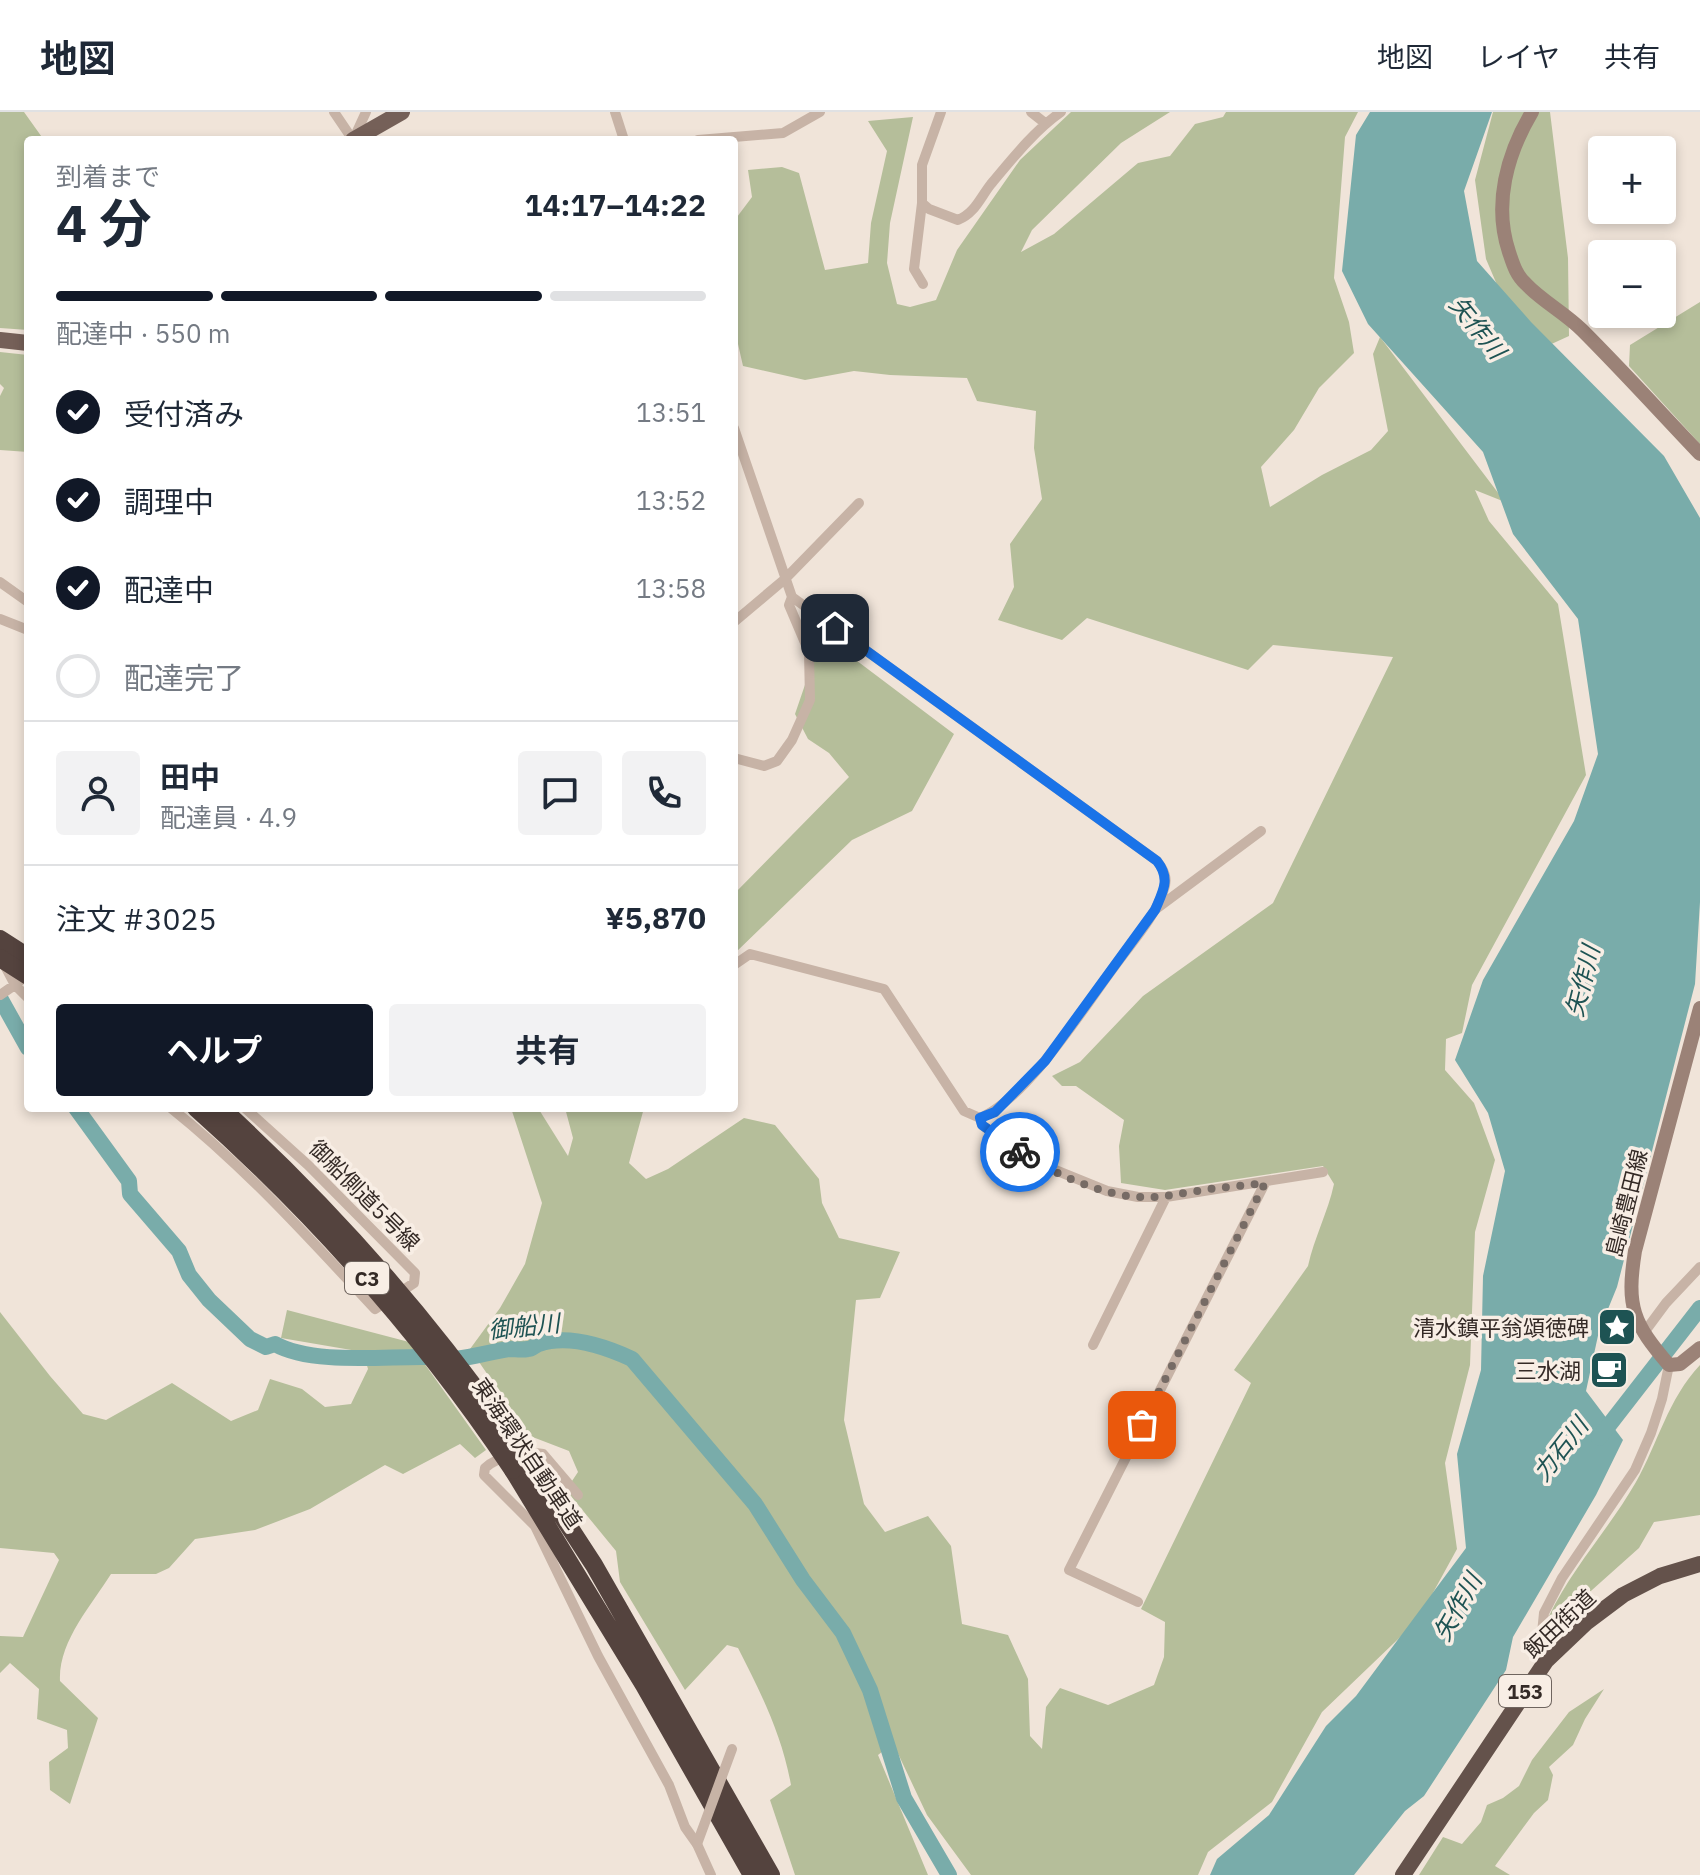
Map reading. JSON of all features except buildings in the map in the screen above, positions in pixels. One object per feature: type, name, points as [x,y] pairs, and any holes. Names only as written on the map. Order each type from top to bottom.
[{"type":"highway","points":[[0,939],[24,954]]},
{"type":"highway","points":[[0,957],[20,981]]},
{"type":"highway","name":"東海環状自動車道","points":[[200,1112],[271,1177],[361,1271],[520,1466],[594,1565],[771,1875]]},
{"type":"highway","name":"東海環状自動車道","points":[[225,1112],[314,1196],[457,1362],[520,1466],[752,1875]]},
{"type":"highway","name":"飯田街道","points":[[1403,1875],[1546,1661],[1587,1622],[1623,1595],[1660,1576],[1700,1564]]},
{"type":"main road","points":[[364,136],[402,112]]},
{"type":"main road","points":[[1532,112],[1507,167],[1503,195],[1503,225],[1515,271],[1526,285],[1580,328],[1700,454]]},
{"type":"main road","points":[[0,340],[24,343]]},
{"type":"main road","name":"島崎豊田線","points":[[1669,1365],[1644,1336],[1632,1308],[1630,1280],[1700,1008]]},
{"type":"main road","points":[[1669,1365],[1680,1364],[1700,1348]]},
{"type":"street","points":[[334,112],[356,136]]},
{"type":"street","points":[[360,136],[366,112]]},
{"type":"street","points":[[615,112],[623,136]]},
{"type":"street","points":[[738,137],[783,133],[807,116],[820,112]]},
{"type":"street","points":[[923,284],[914,269],[922,203],[922,165],[941,112]]},
{"type":"street","points":[[1031,112],[1045,123]]},
{"type":"street","points":[[922,203],[929,209],[958,220],[970,215],[989,186],[1045,123],[1061,112]]},
{"type":"street","points":[[738,440],[792,597],[1157,861],[1164,870],[1166,880],[1155,910],[1045,1061],[995,1112],[980,1118],[964,1111],[884,989],[750,954],[738,962]]},
{"type":"street","points":[[738,619],[785,579],[859,503]]},
{"type":"street","points":[[0,582],[24,599]]},
{"type":"street","points":[[738,759],[764,766],[777,761],[792,740],[810,700],[809,652],[789,605],[792,597]]},
{"type":"street","points":[[0,619],[24,628]]},
{"type":"street","points":[[1155,910],[1261,831]]},
{"type":"street","points":[[0,995],[20,981]]},
{"type":"street","name":"御船側道5号線","points":[[176,1112],[212,1140],[268,1195],[375,1309],[414,1283],[415,1273],[308,1165],[249,1112]]},
{"type":"street","points":[[980,1118],[982,1125],[1033,1161],[1107,1191],[1138,1197],[1166,1197],[1323,1172]]},
{"type":"street","points":[[268,1195],[308,1165]]},
{"type":"street","points":[[1138,1602],[1069,1570],[1265,1183]]},
{"type":"street","points":[[1093,1345],[1166,1197]]},
{"type":"street","points":[[1644,1336],[1666,1303],[1700,1267]]},
{"type":"street","points":[[1546,1661],[1542,1633],[1544,1613],[1562,1578],[1635,1470],[1651,1433],[1669,1365]]},
{"type":"street","points":[[578,1495],[543,1454],[492,1461],[485,1468],[484,1475],[540,1534],[598,1656],[660,1767],[685,1827],[697,1844],[711,1875]]},
{"type":"street","points":[[697,1844],[732,1749]]},
{"type":"green space","points":[[0,112],[24,112],[41,136],[24,136],[24,330],[0,328]]},
{"type":"green space","points":[[1071,112],[1170,112],[1121,143],[1032,230],[1021,252],[1054,234],[1138,163],[1170,156],[1195,124],[1223,117],[1226,112],[1358,112],[1345,137],[1334,278],[1349,322],[1354,353],[1319,388],[1294,430],[1261,467],[1270,507],[1371,450],[1388,431],[1373,354],[1380,337],[1505,502],[1475,490],[1489,521],[1558,604],[1586,775],[1472,985],[1462,1033],[1446,1039],[1445,1070],[1474,1103],[1495,1160],[1475,1232],[1470,1365],[1445,1463],[1457,1549],[1418,1620],[1322,1712],[1272,1802],[1208,1852],[1198,1875],[971,1875],[927,1815],[893,1743],[878,1755],[928,1875],[795,1875],[770,1800],[791,1785],[787,1767],[770,1715],[738,1648],[727,1645],[685,1690],[620,1582],[616,1551],[566,1490],[578,1472],[569,1451],[530,1436],[470,1349],[500,1308],[525,1264],[542,1203],[512,1112],[540,1112],[568,1156],[573,1138],[566,1112],[643,1112],[629,1163],[646,1179],[668,1169],[744,1118],[775,1125],[819,1179],[822,1203],[839,1238],[900,1252],[880,1298],[856,1300],[844,1420],[864,1504],[885,1532],[928,1516],[951,1546],[962,1624],[1008,1635],[1028,1679],[1030,1736],[1042,1749],[1046,1707],[1060,1688],[1108,1705],[1154,1685],[1164,1657],[1165,1622],[1141,1609],[1251,1383],[1234,1370],[1308,1266],[1334,1184],[1323,1166],[1165,1190],[1121,1183],[1119,1146],[1124,1120],[1076,1086],[1062,1086],[1052,1076],[1080,1062],[1143,996],[1273,903],[1393,657],[1273,645],[1248,670],[1087,618],[1062,640],[998,620],[1014,587],[1010,544],[1042,499],[1034,448],[1036,411],[977,401],[967,378],[854,371],[805,380],[743,366],[738,344],[738,216],[752,197],[748,170],[782,167],[799,173],[825,270],[868,263],[871,223],[887,151],[868,121],[913,117],[890,223],[887,263],[897,304],[910,307],[936,300],[957,250],[1020,160]]},
{"type":"green space","points":[[1493,112],[1550,112],[1568,258],[1569,336],[1534,352],[1515,327],[1486,259],[1475,180]]},
{"type":"green space","points":[[1700,302],[1700,444],[1629,366],[1630,345],[1658,328],[1676,328],[1676,317]]},
{"type":"green space","points":[[0,352],[24,355],[24,452],[0,450],[0,396],[4,388],[0,384]]},
{"type":"green space","points":[[820,633],[954,734],[912,811],[852,840],[738,950],[738,890],[849,777],[829,753],[808,739],[795,714]]},
{"type":"green space","points":[[287,1310],[409,1342],[486,1450],[475,1458],[460,1444],[403,1474],[385,1465],[310,1509],[255,1530],[195,1539],[169,1568],[156,1574],[111,1574],[70,1638],[61,1667],[60,1681],[98,1718],[70,1804],[50,1790],[49,1762],[68,1748],[67,1730],[37,1719],[39,1689],[10,1663],[0,1673],[0,1636],[23,1637],[59,1560],[54,1553],[0,1548],[0,1312],[83,1414],[106,1420],[172,1383],[231,1421],[258,1410],[270,1379],[302,1389],[325,1407],[351,1404],[368,1369],[363,1352],[281,1338]]},
{"type":"green space","points":[[1700,1365],[1700,1515],[1654,1522],[1639,1548],[1573,1607],[1563,1625],[1555,1628],[1549,1616],[1558,1598],[1636,1482],[1671,1407]]},
{"type":"green space","points":[[1604,1689],[1573,1745],[1549,1767],[1553,1775],[1548,1800],[1534,1813],[1495,1866],[1510,1875],[1419,1875],[1443,1837],[1462,1844],[1481,1822],[1487,1805],[1519,1786],[1532,1760],[1569,1712]]},
{"type":"water","name":"矢作川","points":[[1370,112],[1492,112],[1464,191],[1477,261],[1531,322],[1664,456],[1700,518],[1700,902],[1695,984],[1617,1287],[1599,1331],[1586,1391],[1623,1440],[1596,1495],[1513,1637],[1506,1670],[1424,1796],[1405,1811],[1354,1875],[1210,1875],[1217,1859],[1269,1815],[1326,1726],[1356,1696],[1466,1548],[1457,1454],[1481,1370],[1483,1276],[1505,1171],[1488,1113],[1455,1060],[1483,980],[1574,821],[1598,754],[1578,619],[1513,534],[1483,452],[1368,324],[1342,271],[1356,135]]},
{"type":"waterway","name":"御船川","points":[[0,998],[24,1041]]},
{"type":"waterway","name":"御船川","points":[[79,1112],[129,1181],[130,1194],[179,1251],[189,1275],[209,1300],[250,1339],[266,1347],[275,1344],[290,1351],[328,1357],[449,1359],[509,1349],[529,1349],[562,1340],[599,1346],[632,1359],[755,1504],[803,1580],[843,1633],[870,1690],[904,1798],[949,1875]]},
{"type":"waterway","name":"力石川","points":[[1599,1438],[1700,1308]]},
{"type":"way so far","points":[[1020,1152],[1065,1175],[1107,1191],[1138,1197],[1166,1197],[1198,1190],[1265,1183],[1142,1425]]},
{"type":"place","name":"清水鎮平翁頌徳碑","points":[[1617,1327]]},
{"type":"place","name":"三水湖","points":[[1609,1370]]},
{"type":"route","points":[[835,628],[1157,861],[1164,870],[1165,889],[1155,910],[1045,1061],[995,1112],[980,1118],[982,1125],[1020,1152]]}]
